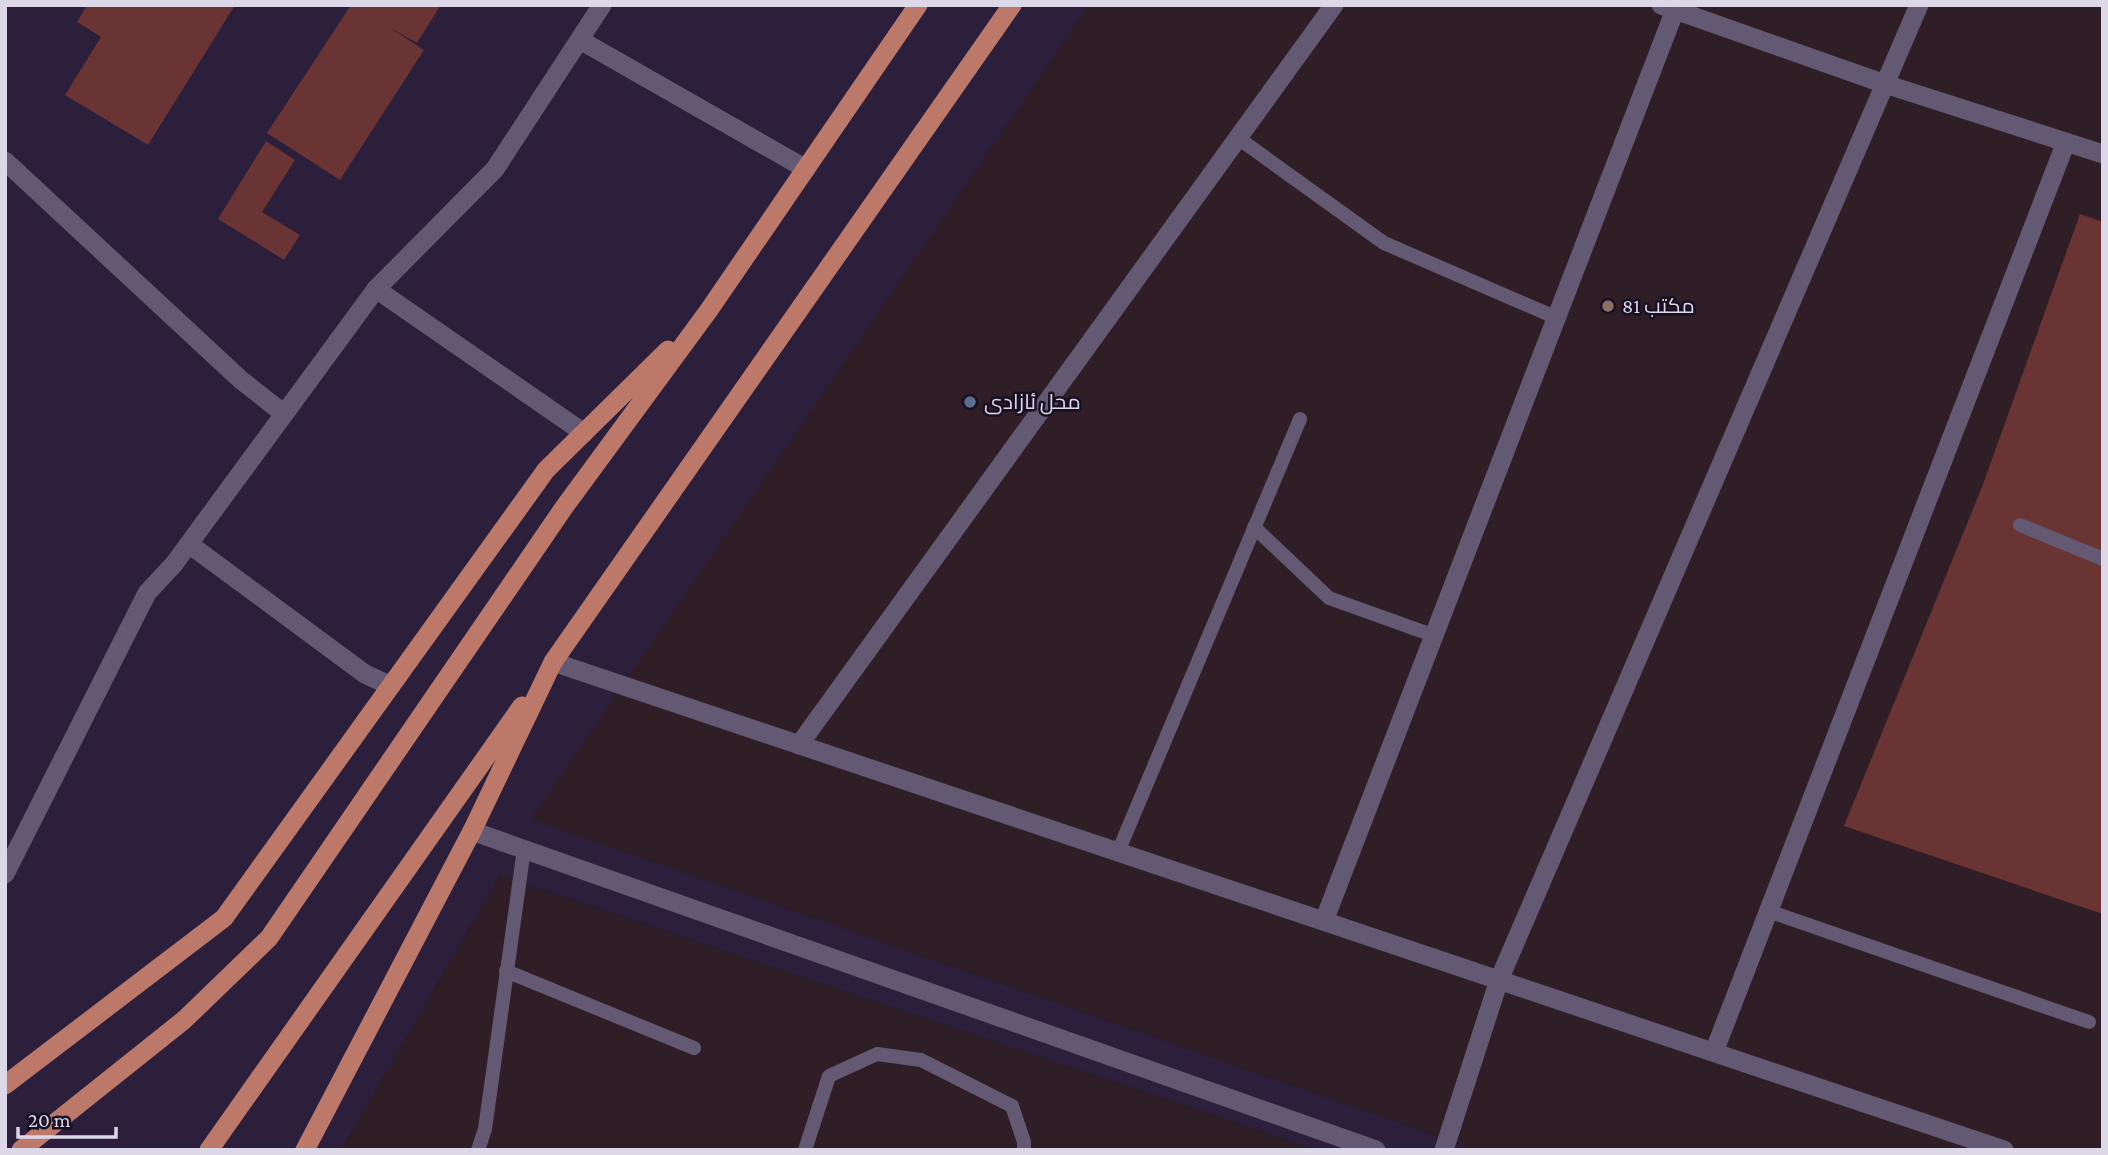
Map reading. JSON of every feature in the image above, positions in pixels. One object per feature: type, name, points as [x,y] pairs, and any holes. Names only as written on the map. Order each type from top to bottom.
[{"type":"highway","points":[[21,1150],[184,1020],[269,938],[565,506],[709,310],[918,5]]},
{"type":"highway","points":[[209,1150],[1013,5]]},
{"type":"highway","points":[[5,1085],[224,918],[547,470],[709,310]]},
{"type":"highway","points":[[305,1150],[472,831],[553,662]]},
{"type":"street","points":[[5,874],[147,593],[189,544],[282,413],[376,289],[495,169],[602,5]]},
{"type":"street","points":[[799,745],[1334,5]]},
{"type":"street","points":[[1444,1150],[1499,980],[1919,5]]},
{"type":"street","points":[[1324,921],[1557,318],[1668,8],[1885,84],[2103,154]]},
{"type":"street","points":[[580,40],[806,169]]},
{"type":"street","points":[[1714,1052],[2066,142]]},
{"type":"street","points":[[5,161],[240,380],[282,413]]},
{"type":"street","points":[[376,289],[583,433]]},
{"type":"street","points":[[189,544],[365,674],[391,686]]},
{"type":"street","points":[[553,662],[2004,1150]]},
{"type":"street","points":[[472,831],[1376,1150]]},
{"type":"lane","points":[[1238,138],[1384,243],[1557,318]]},
{"type":"lane","points":[[1118,852],[1300,419]]},
{"type":"lane","points":[[2020,525],[2103,559]]},
{"type":"lane","points":[[1254,527],[1329,598],[1435,636]]},
{"type":"lane","points":[[478,1150],[485,1129],[524,849]]},
{"type":"lane","points":[[1768,911],[2089,1022]]},
{"type":"lane","points":[[506,971],[694,1048]]},
{"type":"lane","points":[[805,1150],[830,1076],[877,1054],[921,1060],[1012,1105],[1024,1150]]},
{"type":"shaded area","points":[[5,5],[1089,5],[531,819],[1477,1150],[1317,1150],[500,875],[341,1150],[5,1150]]},
{"type":"shaded area","points":[[1089,5],[2103,5],[2103,1150],[1477,1150],[530,819]]},
{"type":"shaded area","points":[[500,875],[1317,1150],[341,1150]]},
{"type":"building","points":[[87,5],[235,5],[148,145],[65,95],[101,37],[77,22]]},
{"type":"building","points":[[351,5],[441,5],[417,43],[389,27],[424,50],[340,180],[267,133]]},
{"type":"building","points":[[266,141],[295,160],[262,212],[300,235],[284,260],[218,219]]},
{"type":"building","points":[[2080,214],[2103,222],[2103,914],[1844,826],[1982,487]]},
{"type":"place","name":"مكتب 81","points":[[1608,306]]},
{"type":"place","name":"محل ئازادى","points":[[970,402]]}]
